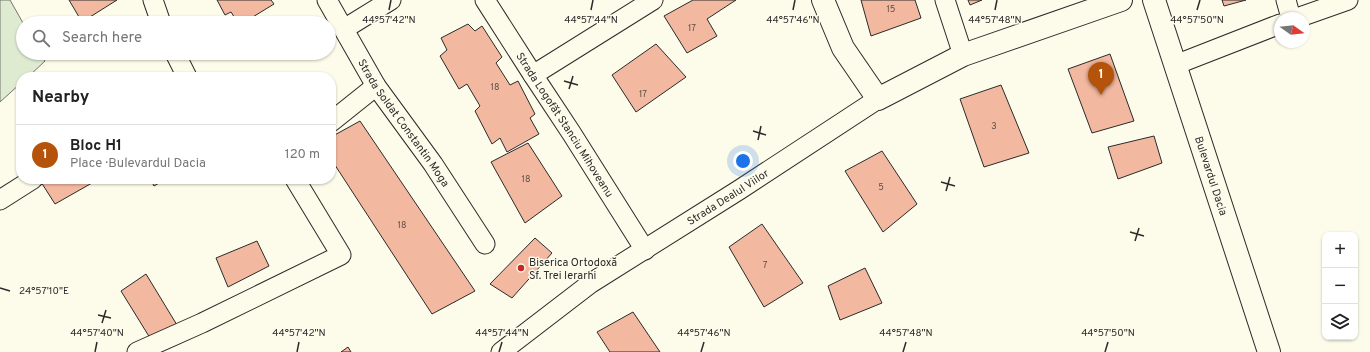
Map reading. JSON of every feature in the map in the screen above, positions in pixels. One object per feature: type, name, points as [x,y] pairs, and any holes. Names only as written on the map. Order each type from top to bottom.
[{"type":"street","points":[[153,0],[159,16]]},
{"type":"street","name":"Strada Soldat Constantin Moga","points":[[327,0],[376,86],[433,164],[485,244]]},
{"type":"street","points":[[344,29],[392,0]]},
{"type":"street","name":"Strada Logofăt Stanciu Mihoveanu","points":[[485,0],[645,250]]},
{"type":"street","points":[[533,76],[653,0]]},
{"type":"street","points":[[823,0],[842,48],[878,99]]},
{"type":"street","points":[[945,0],[963,55]]},
{"type":"street","name":"Strada Dealul Viilor","points":[[500,352],[591,283],[739,190],[878,99],[963,55],[1121,0]]},
{"type":"street","name":"Bulevardul Dacia","points":[[1154,0],[1269,352]]},
{"type":"street","points":[[1286,0],[1289,12]]},
{"type":"street","points":[[1310,13],[1348,0]]},
{"type":"street","points":[[1175,64],[1274,26]]},
{"type":"street","points":[[178,60],[184,72]]},
{"type":"street","points":[[336,118],[376,86]]},
{"type":"street","points":[[0,200],[25,184]]},
{"type":"street","points":[[137,352],[202,323],[341,255],[298,184]]},
{"type":"green space","points":[[0,0],[10,0],[19,16],[16,16],[16,60],[45,61],[33,72],[16,72],[16,88],[0,102]]},
{"type":"building","points":[[69,0],[117,0],[92,16],[78,16]]},
{"type":"building","points":[[217,0],[271,0],[274,4],[254,16],[234,16],[231,12],[225,15]]},
{"type":"building","points":[[693,0],[736,0],[707,19],[717,36],[687,53],[664,16]]},
{"type":"building","points":[[861,0],[915,0],[921,18],[871,36]]},
{"type":"building","points":[[968,0],[982,0],[970,5]]},
{"type":"building","points":[[1222,0],[1246,0],[1224,6]]},
{"type":"building","points":[[468,24],[475,31],[482,26],[502,57],[496,63],[510,85],[518,81],[535,114],[530,118],[539,134],[507,152],[500,138],[492,144],[475,111],[480,106],[467,84],[459,89],[440,56],[447,50],[441,38]]},
{"type":"building","points":[[656,44],[686,77],[636,112],[612,75]]},
{"type":"building","points":[[1110,54],[1134,121],[1092,133],[1068,69]]},
{"type":"building","points":[[1001,85],[1029,153],[984,167],[960,99]]},
{"type":"building","points":[[360,121],[475,291],[432,314],[336,167],[336,134]]},
{"type":"building","points":[[1154,136],[1162,163],[1118,179],[1108,147]]},
{"type":"building","points":[[528,143],[562,196],[525,223],[491,162]]},
{"type":"building","points":[[882,151],[917,204],[883,232],[845,171]]},
{"type":"building","points":[[42,184],[90,184],[55,204]]},
{"type":"building","points":[[762,224],[803,283],[764,307],[729,247]]},
{"type":"building","name":"Biserica Ortodoxă Sf. Trei Ierarhi","points":[[535,238],[552,253],[512,298],[490,284]]},
{"type":"building","points":[[257,241],[269,266],[228,287],[216,258]]},
{"type":"building","points":[[865,268],[882,303],[840,320],[828,286]]},
{"type":"building","points":[[146,274],[177,325],[150,338],[121,291]]},
{"type":"building","points":[[633,312],[660,352],[610,352],[597,332]]},
{"type":"building","points":[[348,347],[351,352],[341,352]]},
{"type":"place","name":"Bloc H1","points":[[1101,95]]},
{"type":"place","name":"Biserica Ortodoxă Sf. Trei Ierarhi","points":[[521,268]]}]
